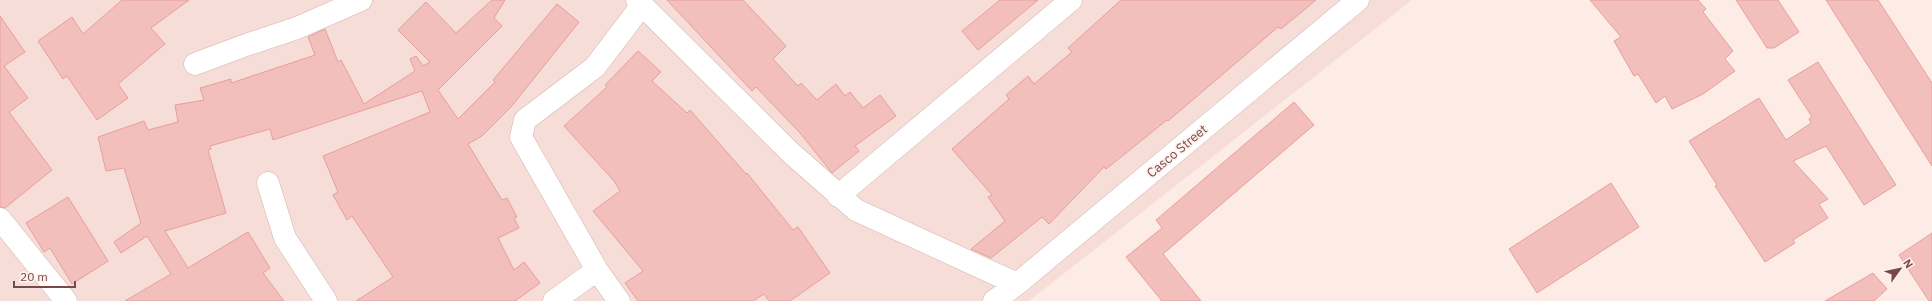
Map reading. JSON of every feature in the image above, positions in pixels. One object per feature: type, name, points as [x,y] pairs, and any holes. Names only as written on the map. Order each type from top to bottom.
[{"type":"street","points":[[195,64],[246,44],[297,28],[361,0]]},
{"type":"street","points":[[838,196],[1071,0]]},
{"type":"street","name":"Casco Street","points":[[994,301],[1017,284],[1358,0]]},
{"type":"street","points":[[619,301],[597,270],[522,137],[525,120],[594,67],[639,2],[791,153],[838,196],[856,210],[1017,284]]},
{"type":"street","points":[[268,183],[285,238],[326,301]]},
{"type":"street","points":[[0,219],[66,301]]},
{"type":"street","points":[[554,301],[597,270]]},
{"type":"shaded area","points":[[0,0],[1412,0],[1029,301],[0,301]]},
{"type":"building","points":[[122,0],[189,0],[151,28],[165,44],[118,84],[128,98],[97,120],[67,76],[63,79],[38,41],[72,17],[83,34]]},
{"type":"building","points":[[492,0],[505,0],[494,18],[502,26],[438,90],[458,119],[495,82],[493,80],[557,4],[579,22],[511,107],[482,136],[468,144],[502,200],[507,198],[517,217],[514,218],[519,228],[498,238],[514,270],[524,262],[540,283],[515,301],[356,301],[393,277],[352,216],[347,220],[333,195],[338,192],[323,156],[430,112],[422,91],[273,140],[270,129],[210,146],[211,149],[208,150],[226,213],[165,231],[188,268],[248,232],[270,268],[263,273],[284,301],[125,301],[171,274],[147,236],[121,253],[114,242],[141,223],[124,168],[106,171],[98,137],[144,121],[148,130],[178,122],[175,105],[204,100],[200,88],[231,79],[231,83],[315,55],[308,37],[325,29],[338,62],[341,60],[364,104],[415,71],[410,59],[416,56],[423,66],[430,62],[398,30],[426,2],[456,33]]},
{"type":"building","points":[[667,0],[743,0],[786,46],[773,59],[798,86],[801,83],[817,100],[836,84],[845,96],[850,92],[863,108],[880,95],[896,116],[855,146],[859,151],[832,173],[800,133],[756,87],[752,91]]},
{"type":"building","points":[[1000,0],[1038,0],[978,50],[962,31]]},
{"type":"building","points":[[1121,0],[1316,0],[1281,29],[1278,27],[1168,121],[1167,120],[1106,169],[1104,167],[1049,224],[1042,217],[991,258],[971,249],[1005,221],[988,197],[992,195],[952,149],[1009,99],[1006,95],[1028,76],[1034,84],[1072,52],[1068,48]]},
{"type":"building","points":[[1590,0],[1698,0],[1706,9],[1703,12],[1733,51],[1725,59],[1735,71],[1703,94],[1672,109],[1665,96],[1656,103],[1638,74],[1634,76],[1614,41],[1621,37]]},
{"type":"building","points":[[1736,0],[1778,0],[1799,32],[1774,48],[1767,48]]},
{"type":"building","points":[[1826,0],[1878,0],[1932,83],[1932,166]]},
{"type":"building","points":[[0,16],[25,52],[4,66],[28,98],[9,112],[52,170],[5,208],[0,207]]},
{"type":"building","points":[[638,51],[661,72],[652,81],[687,113],[690,110],[746,174],[747,173],[793,230],[798,227],[830,273],[790,301],[769,301],[764,294],[753,301],[638,301],[625,283],[643,271],[593,211],[620,191],[614,181],[564,126],[607,87],[605,85]]},
{"type":"building","points":[[1818,62],[1896,185],[1864,205],[1826,146],[1793,161],[1828,199],[1819,204],[1828,218],[1793,240],[1795,243],[1765,262],[1715,186],[1717,185],[1689,141],[1759,98],[1786,140],[1811,123],[1809,119],[1812,117],[1788,80]]},
{"type":"building","points":[[1294,102],[1314,125],[1163,254],[1201,301],[1162,301],[1126,257],[1162,228],[1156,220]]},
{"type":"building","points":[[1611,183],[1639,227],[1537,293],[1509,249]]},
{"type":"building","points":[[68,197],[108,261],[72,284],[50,248],[44,252],[26,223]]},
{"type":"building","points":[[1932,233],[1932,301],[1929,301],[1899,255]]},
{"type":"building","points":[[1873,273],[1887,289],[1874,301],[1825,301]]}]
